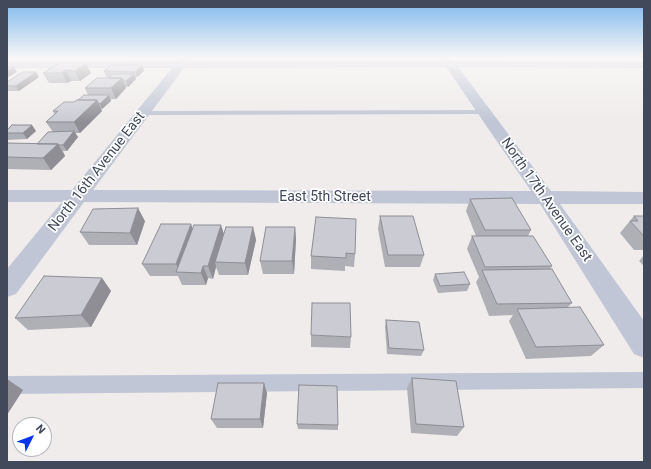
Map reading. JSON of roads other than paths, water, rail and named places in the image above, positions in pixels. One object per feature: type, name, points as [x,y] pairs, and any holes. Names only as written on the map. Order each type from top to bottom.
[{"type":"street","name":"North 16th Avenue East","points":[[7,287],[169,79]]},
{"type":"street","name":"North 17th Avenue East","points":[[460,79],[546,198],[644,346]]},
{"type":"street","name":"East 5th Street","points":[[7,196],[644,198]]},
{"type":"lane","points":[[143,113],[484,112]]},
{"type":"lane","points":[[7,385],[644,380]]}]
